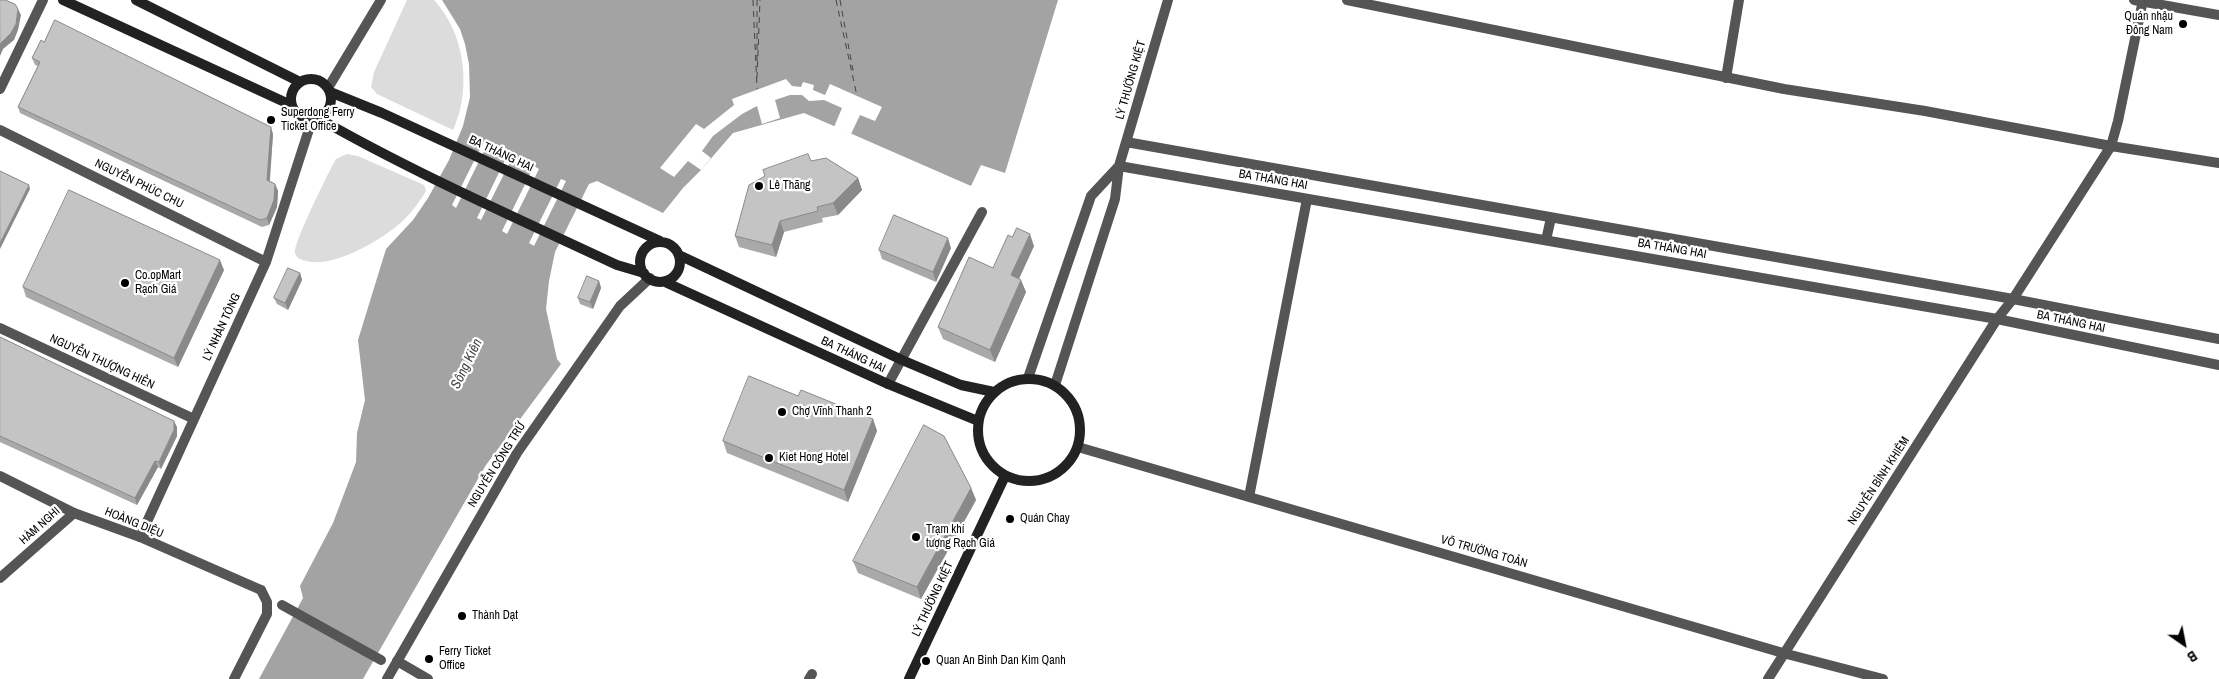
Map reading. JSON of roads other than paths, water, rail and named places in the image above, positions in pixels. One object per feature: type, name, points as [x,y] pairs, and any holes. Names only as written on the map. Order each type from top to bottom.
[{"type":"main road","points":[[62,0],[291,105]]},
{"type":"main road","points":[[136,0],[300,82]]},
{"type":"main road","points":[[315,119],[329,109],[331,101],[329,90],[317,79],[308,79],[300,82],[293,88],[290,97],[291,105],[296,114],[304,119],[315,119],[399,162],[617,265],[647,276],[665,282],[678,270],[681,256],[674,247],[660,241],[650,245],[641,255],[640,262],[647,276]]},
{"type":"main road","name":"BA THÁNG HAI","points":[[329,90],[416,128],[660,241]]},
{"type":"main road","name":"BA THÁNG HAI","points":[[681,256],[902,360],[961,385],[994,392]]},
{"type":"main road","name":"BA THÁNG HAI","points":[[665,282],[888,384],[978,421]]},
{"type":"main road","points":[[1028,378],[1042,380],[1055,385],[1069,397],[1078,412],[1081,429],[1078,447],[1069,462],[1056,474],[1040,481],[1022,481],[1005,476],[992,466],[982,453],[977,437],[978,421],[983,405],[1004,384],[1028,378]]},
{"type":"main road","name":"LÝ THƯỜNG KIỆT","points":[[909,679],[1005,476]]},
{"type":"street","points":[[0,89],[43,0]]},
{"type":"street","points":[[329,90],[381,0]]},
{"type":"street","name":"LÝ THƯỜNG KIỆT","points":[[1055,385],[1115,199],[1119,166],[1168,0]]},
{"type":"street","points":[[1347,0],[1726,78],[1925,111],[2111,146],[2219,163]]},
{"type":"street","points":[[1726,78],[1739,0]]},
{"type":"street","points":[[2140,0],[2219,15]]},
{"type":"street","name":"NGUYỄN BỈNH KHIÊM","points":[[1768,679],[1997,319],[2013,298],[2111,146],[2118,121],[2140,0]]},
{"type":"street","name":"LÝ NHÂN TÔNG","points":[[140,537],[266,262],[315,119]]},
{"type":"street","name":"NGUYỄN PHÚC CHU","points":[[0,130],[266,262]]},
{"type":"street","name":"BA THÁNG HAI","points":[[1126,142],[2013,298],[2219,339]]},
{"type":"street","points":[[1028,378],[1091,196],[1119,166]]},
{"type":"street","name":"BA THÁNG HAI","points":[[1119,166],[1997,319],[2219,365]]},
{"type":"street","points":[[1249,497],[1307,199]]},
{"type":"street","points":[[888,384],[982,212]]},
{"type":"street","points":[[1546,240],[1551,218]]},
{"type":"street","name":"NGUYỄN CÔNG TRỨ","points":[[387,679],[517,453],[620,306],[647,276]]},
{"type":"street","name":"NGUYỄN THƯỢNG HIỀN","points":[[0,328],[194,419]]},
{"type":"street","name":"VÕ TRƯỜNG TOẢN","points":[[1078,447],[1783,653],[1883,679]]},
{"type":"street","name":"HOÀNG DIỆU","points":[[0,476],[74,513],[140,537],[261,590],[267,602],[267,614],[234,679]]},
{"type":"street","name":"HÀM NGHI","points":[[0,578],[74,513]]},
{"type":"street","points":[[282,605],[381,660]]},
{"type":"street","points":[[397,661],[428,679]]},
{"type":"water","name":"Sông Kiên","points":[[442,0],[1058,0],[1005,173],[981,165],[971,186],[804,113],[733,133],[663,213],[597,181],[589,184],[555,252],[549,281],[546,309],[557,359],[561,364],[486,465],[363,679],[259,679],[303,598],[300,586],[333,523],[356,462],[357,433],[365,400],[358,340],[386,249],[413,220],[428,198],[449,160],[463,126],[470,97],[469,64],[460,29]],"holes":[[[484,141],[488,143],[456,208],[452,205]],[[508,154],[513,156],[481,220],[477,218]],[[534,166],[539,169],[507,234],[502,231]],[[561,179],[566,181],[534,246],[529,243]]]},
{"type":"place","name":"Quán nhậu Đông Nam","points":[[2183,24]]},
{"type":"place","name":"Superdong Ferry Ticket Office","points":[[271,120]]},
{"type":"place","name":"Lê Thāng","points":[[759,186]]},
{"type":"place","name":"Co.opMart Rạch Giá","points":[[125,283]]},
{"type":"place","name":"Chợ Vĩnh Thanh 2","points":[[782,412]]},
{"type":"place","name":"Kiet Hong Hotel","points":[[769,458]]},
{"type":"place","name":"Quán Chay","points":[[1010,519]]},
{"type":"place","name":"Trạm khí tượng Rạch Giá","points":[[916,537]]},
{"type":"place","name":"Thành Dạt","points":[[462,616]]},
{"type":"place","name":"Ferry Ticket Office","points":[[429,659]]},
{"type":"place","name":"Quan An Binh Dan Kim Qanh","points":[[926,661]]}]
